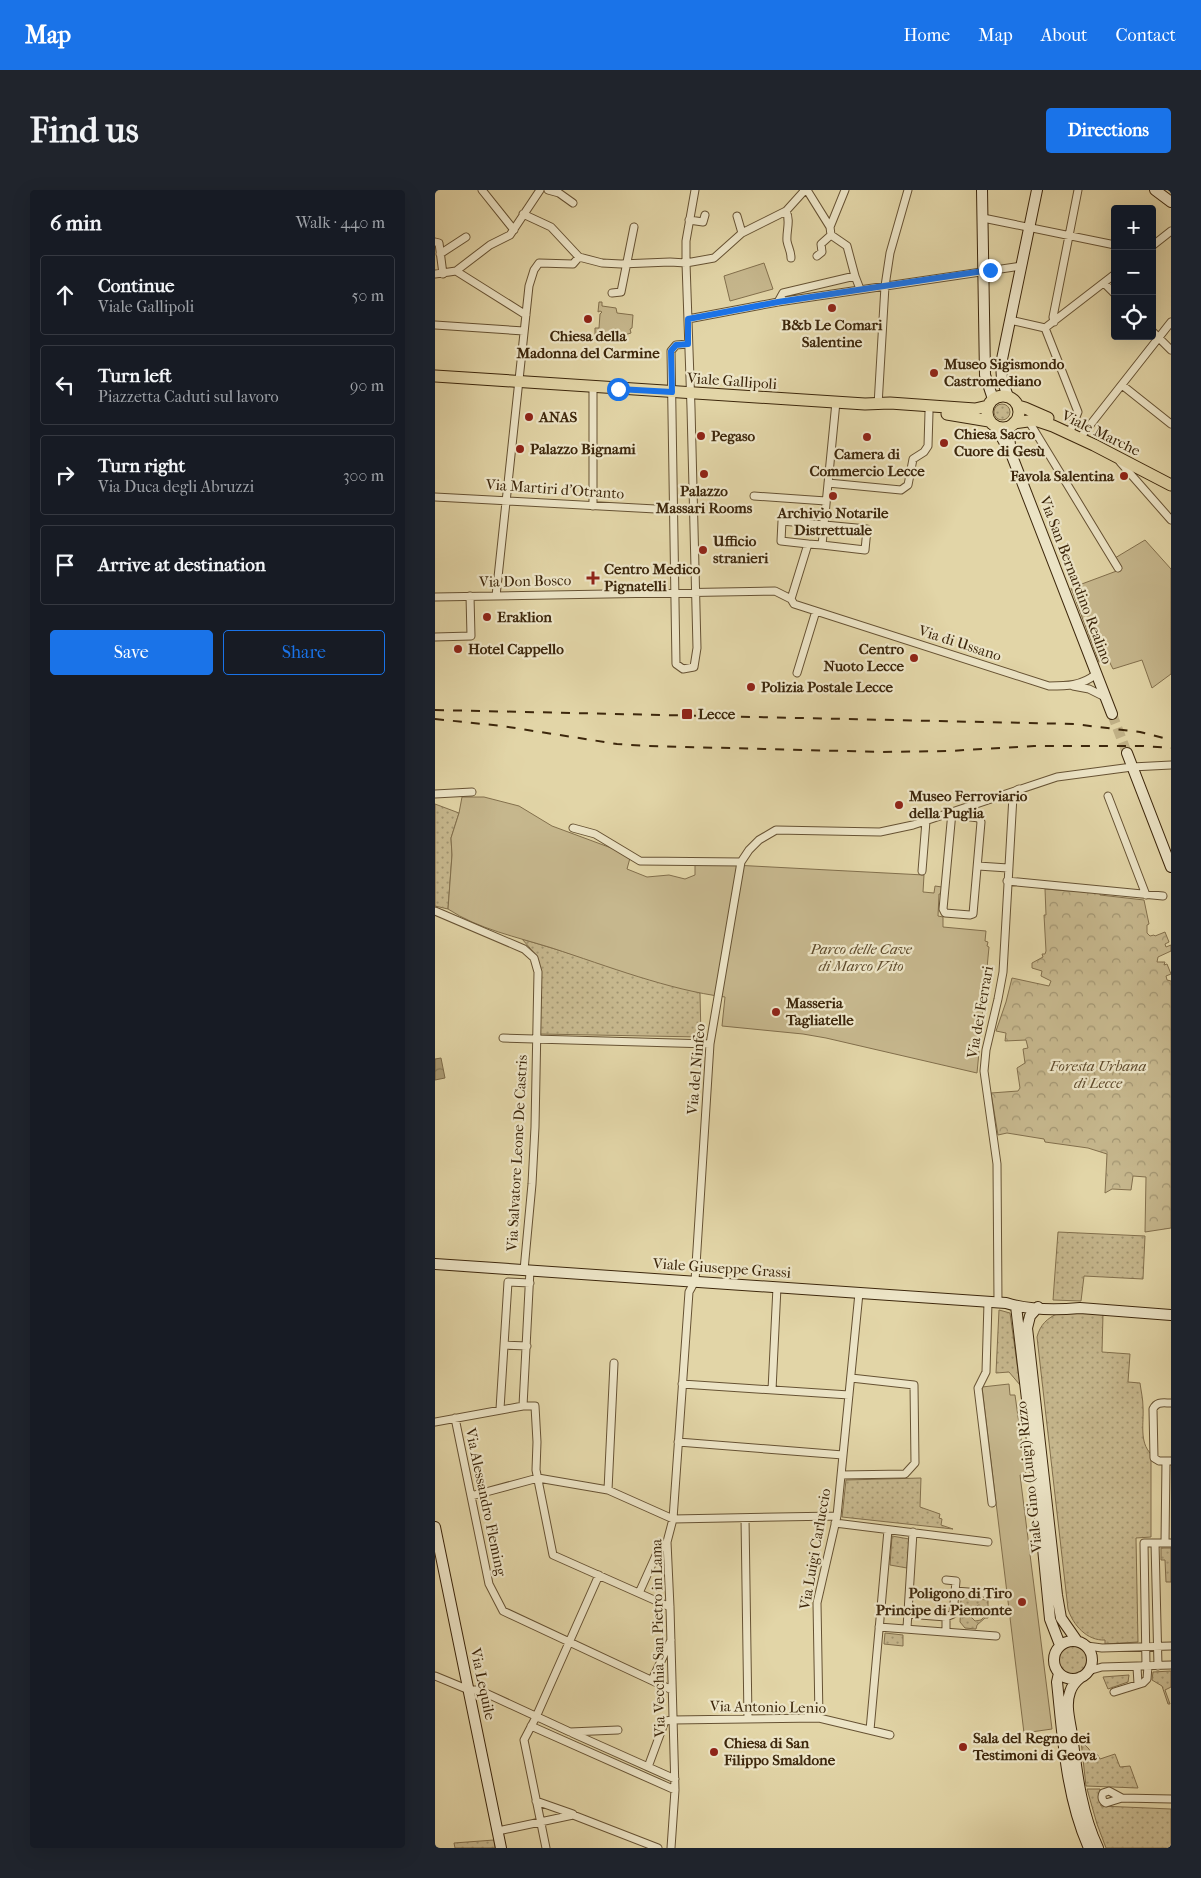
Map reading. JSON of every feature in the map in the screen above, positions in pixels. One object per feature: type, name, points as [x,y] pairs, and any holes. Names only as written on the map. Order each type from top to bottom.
[{"type":"main road","name":"Viale Gallipoli","points":[[435,376],[593,388],[878,405],[993,424]]},
{"type":"main road","points":[[997,396],[1008,396],[1014,400],[1019,412],[1011,425],[993,424],[986,414],[990,402],[997,396]]},
{"type":"main road","name":"Viale Gallipoli","points":[[878,405],[890,403],[975,409],[990,402]]},
{"type":"main road","name":"Viale Marche","points":[[1017,406],[1083,434],[1171,479]]},
{"type":"main road","name":"Viale Marche","points":[[1011,425],[1027,420],[1035,420],[1053,426],[1171,485]]},
{"type":"street","points":[[482,190],[503,217],[512,233]]},
{"type":"street","points":[[435,274],[456,271],[490,245],[512,233],[526,216],[540,190]]},
{"type":"street","points":[[548,190],[559,193],[573,202]]},
{"type":"street","points":[[688,344],[676,345],[671,351],[676,664],[683,669],[694,668],[697,648],[686,263],[689,220],[695,190]]},
{"type":"street","points":[[526,216],[551,227],[579,257],[602,263],[686,263],[714,258],[742,233],[786,211],[806,190],[831,231],[847,246],[860,289]]},
{"type":"street","points":[[817,256],[822,252],[821,244],[831,231],[845,190]]},
{"type":"street","points":[[982,190],[985,375],[990,402]]},
{"type":"street","points":[[1008,396],[1003,387],[1001,372],[1037,190]]},
{"type":"street","points":[[1054,322],[1053,318],[1078,190]]},
{"type":"street","points":[[1155,190],[1171,202]]},
{"type":"street","points":[[878,405],[885,286],[890,252],[907,192]]},
{"type":"street","points":[[786,211],[789,217],[787,245],[791,250],[791,258]]},
{"type":"street","points":[[737,216],[742,233]]},
{"type":"street","points":[[983,218],[1111,244]]},
{"type":"street","points":[[689,220],[705,222]]},
{"type":"street","points":[[612,293],[621,292],[625,264],[634,227]]},
{"type":"street","points":[[1156,243],[1171,231]]},
{"type":"street","points":[[440,254],[466,237]]},
{"type":"street","points":[[435,242],[439,243],[443,274]]},
{"type":"street","points":[[496,596],[529,286],[539,263],[573,264],[579,257]]},
{"type":"street","points":[[688,319],[778,302],[1021,266]]},
{"type":"street","points":[[456,271],[527,315]]},
{"type":"street","points":[[778,302],[783,294],[855,276]]},
{"type":"street","points":[[1010,320],[1045,328],[1111,277]]},
{"type":"street","points":[[1104,283],[1111,290]]},
{"type":"street","points":[[1083,434],[1171,322]]},
{"type":"street","points":[[435,325],[524,331]]},
{"type":"street","points":[[1045,328],[1078,412],[1071,429]]},
{"type":"street","points":[[1156,335],[1171,350]]},
{"type":"street","points":[[1122,386],[1171,424]]},
{"type":"street","points":[[593,388],[593,506]]},
{"type":"street","points":[[822,545],[836,402]]},
{"type":"street","points":[[828,483],[901,490],[908,485],[913,459],[925,452],[929,412]]},
{"type":"street","points":[[1027,420],[1118,568]]},
{"type":"street","name":"Via San Bernardino Realino","points":[[993,424],[1012,456],[1112,714]]},
{"type":"street","name":"Via San Bernardino Realino","points":[[1011,425],[1012,456]]},
{"type":"street","points":[[1115,456],[1171,520]]},
{"type":"street","points":[[1147,493],[1157,478]]},
{"type":"street","name":"Via Martiri d'Otranto","points":[[435,496],[674,510]]},
{"type":"street","points":[[754,496],[826,501]]},
{"type":"street","points":[[782,521],[824,524],[867,529],[865,550],[781,541],[782,521]]},
{"type":"street","points":[[791,599],[809,544]]},
{"type":"street","name":"Via di Ussano","points":[[696,592],[775,591],[791,599],[794,604],[1049,686],[1071,686],[1087,681],[1096,674]]},
{"type":"street","name":"Via Don Bosco","points":[[435,597],[696,592]]},
{"type":"street","points":[[435,637],[471,636],[470,596]]},
{"type":"street","points":[[797,673],[816,611]]},
{"type":"street","points":[[1071,686],[1089,689],[1105,697]]},
{"type":"street","points":[[1127,753],[1171,867]]},
{"type":"street","points":[[573,828],[595,834],[640,861],[741,862],[759,840],[776,830],[880,832],[926,821],[1057,777],[1133,767],[1171,765]]},
{"type":"street","name":"Via dei Ferrari","points":[[992,1503],[978,1388],[986,1372],[1002,1303],[997,1164],[984,1071],[986,1050],[1003,972],[1013,796],[1015,791],[1019,789]]},
{"type":"street","points":[[435,794],[472,792]]},
{"type":"street","points":[[1108,796],[1146,894]]},
{"type":"street","points":[[952,812],[955,816],[979,818],[981,822],[973,914],[970,916],[945,913],[943,909],[952,812]]},
{"type":"street","points":[[922,871],[926,821]]},
{"type":"street","name":"Via del Ninfeo","points":[[695,1281],[710,1044],[741,862]]},
{"type":"street","points":[[978,866],[1008,868]]},
{"type":"street","points":[[1007,881],[1163,896]]},
{"type":"street","name":"Via Salvatore Leone De Castris","points":[[435,910],[524,948],[534,958],[538,972],[532,1184],[527,1270],[530,1283],[523,1406]]},
{"type":"street","points":[[503,1038],[710,1044]]},
{"type":"street","name":"Viale Giuseppe Grassi","points":[[435,1264],[1171,1315]]},
{"type":"street","name":"Via Vecchia San Pietro in Lama","points":[[671,1848],[675,1779],[667,1542],[673,1519],[689,1292],[695,1281]]},
{"type":"street","points":[[500,1409],[508,1282],[530,1283]]},
{"type":"street","points":[[772,1390],[777,1287]]},
{"type":"street","name":"Via Luigi Carluccio","points":[[819,1718],[817,1603],[836,1519],[859,1293]]},
{"type":"street","name":"Viale Giuseppe Grassi","points":[[1002,1303],[1013,1301],[1065,1304],[1080,1308]]},
{"type":"street","name":"Viale Gino (Luigi) Rizzo","points":[[1002,1303],[1035,1467],[1050,1619],[1060,1644]]},
{"type":"street","name":"Viale Gino (Luigi) Rizzo","points":[[1037,1307],[1030,1316],[1027,1328],[1057,1595],[1061,1618],[1077,1641],[1087,1646]]},
{"type":"street","points":[[504,1345],[527,1346]]},
{"type":"street","points":[[608,1490],[613,1363]]},
{"type":"street","name":"Via Luigi Carluccio","points":[[841,1475],[905,1474],[915,1463],[914,1385],[851,1378]]},
{"type":"street","points":[[682,1384],[849,1395]]},
{"type":"street","points":[[1114,1692],[1143,1683],[1147,1679],[1144,1543],[1168,1543],[1168,1461],[1159,1461],[1154,1458],[1153,1409],[1160,1402],[1171,1403]]},
{"type":"street","points":[[435,1422],[500,1409],[535,1406],[536,1470],[553,1554],[670,1607]]},
{"type":"street","name":"Via Alessandro Fleming","points":[[455,1418],[489,1584],[503,1612],[672,1690]]},
{"type":"street","points":[[678,1442],[843,1455]]},
{"type":"street","points":[[471,1496],[538,1478],[608,1490],[673,1519],[836,1519],[887,1530],[988,1542]]},
{"type":"street","points":[[745,1518],[748,1719]]},
{"type":"street","name":"Via Lequile","points":[[435,1527],[501,1848]]},
{"type":"street","points":[[870,1730],[887,1530]]},
{"type":"street","points":[[907,1628],[913,1532]]},
{"type":"street","points":[[639,1593],[657,1553],[667,1542]]},
{"type":"street","points":[[1155,1543],[1157,1666]]},
{"type":"street","points":[[546,1848],[524,1740],[599,1575]]},
{"type":"street","points":[[907,1614],[946,1617],[953,1614],[956,1581],[946,1580]]},
{"type":"street","points":[[955,1591],[994,1594]]},
{"type":"street","points":[[946,1617],[946,1632]]},
{"type":"street","points":[[879,1627],[996,1636]]},
{"type":"street","points":[[652,1680],[671,1639]]},
{"type":"street","points":[[1077,1641],[1071,1640],[1060,1644],[1056,1649],[1053,1662],[1059,1674],[1069,1679],[1102,1667],[1171,1665]]},
{"type":"street","points":[[1087,1646],[1102,1648],[1171,1646]]},
{"type":"street","points":[[1087,1646],[1092,1658],[1085,1674],[1074,1682],[1069,1693],[1069,1717],[1084,1810],[1098,1848]]},
{"type":"street","points":[[1137,1667],[1138,1684]]},
{"type":"street","points":[[1059,1674],[1057,1682],[1070,1783],[1076,1813],[1089,1848]]},
{"type":"street","points":[[435,1676],[469,1690],[479,1690],[675,1779]]},
{"type":"street","name":"Via Antonio Lenio","points":[[673,1720],[819,1718],[890,1735]]},
{"type":"street","points":[[648,1767],[665,1721],[673,1720]]},
{"type":"street","points":[[531,1726],[675,1790]]},
{"type":"street","points":[[570,1732],[618,1730]]},
{"type":"street","points":[[1123,1798],[1171,1800]]},
{"type":"street","points":[[536,1801],[657,1848]]},
{"type":"street","points":[[498,1831],[573,1815]]},
{"type":"green space","points":[[764,263],[773,289],[730,301],[724,276]]},
{"type":"green space","points":[[599,302],[602,302],[602,306],[616,308],[617,313],[633,315],[631,333],[602,337],[600,335],[595,338],[595,328],[599,328],[600,314],[602,312],[598,312]]},
{"type":"green space","points":[[999,404],[1005,404],[1010,409],[1008,418],[999,420],[994,415],[994,409]]},
{"type":"green space","points":[[1145,540],[1171,569],[1171,674],[1152,688],[1142,660],[1113,669],[1108,659],[1099,662],[1071,588],[1122,569],[1115,558]]},
{"type":"green space","name":"Parco delle Cave di Marco Vito","points":[[462,797],[484,797],[519,806],[552,826],[614,849],[630,858],[627,869],[647,877],[669,875],[685,879],[695,875],[695,863],[924,875],[923,892],[934,893],[935,886],[942,887],[942,894],[939,894],[938,916],[943,917],[943,927],[986,931],[985,941],[988,942],[987,946],[989,947],[977,1073],[826,1038],[722,1026],[725,997],[682,989],[638,977],[498,932],[460,916],[448,909],[452,855],[451,838]]},
{"type":"green space","points":[[435,804],[459,813],[451,838],[452,855],[448,909],[435,906]]},
{"type":"green space","name":"Foresta Urbana di Lecce","points":[[1045,889],[1100,893],[1100,895],[1144,900],[1149,924],[1147,925],[1147,933],[1150,936],[1155,936],[1165,932],[1169,942],[1165,944],[1166,947],[1171,945],[1171,951],[1158,957],[1157,962],[1165,962],[1164,965],[1167,964],[1171,974],[1166,976],[1167,980],[1171,981],[1171,1228],[1145,1232],[1146,1177],[1133,1176],[1131,1190],[1112,1189],[1105,1193],[1107,1154],[1088,1148],[1045,1142],[1044,1139],[1007,1133],[998,1135],[991,1093],[1018,1091],[1020,1088],[1017,1068],[1025,1063],[1023,1049],[1028,1048],[1026,1040],[1005,1041],[1006,1033],[996,1031],[1012,978],[1049,986],[1051,981],[1041,976],[1042,971],[1032,968],[1032,963],[1043,957],[1042,954],[1045,954],[1046,951]]},
{"type":"green space","points":[[522,939],[700,993],[701,1037],[540,1034],[541,973],[537,956]]},
{"type":"green space","points":[[1058,1232],[1145,1236],[1143,1279],[1084,1276],[1081,1301],[1053,1300]]},
{"type":"green space","points":[[999,1310],[1010,1313],[1020,1385],[1009,1372],[996,1373]]},
{"type":"green space","points":[[1059,1313],[1103,1314],[1102,1352],[1130,1354],[1128,1382],[1140,1383],[1143,1404],[1143,1438],[1151,1454],[1151,1537],[1136,1538],[1138,1642],[1105,1644],[1105,1640],[1092,1638],[1077,1626],[1068,1609],[1037,1337],[1045,1322]]},
{"type":"green space","name":"Poligono di Tiro Principe di Piemonte","points":[[1009,1384],[1010,1395],[1015,1395],[1026,1474],[1020,1475],[1052,1729],[1024,1733],[982,1387]]},
{"type":"green space","points":[[921,1478],[920,1507],[940,1514],[939,1518],[942,1519],[941,1525],[953,1529],[842,1517],[846,1480]]},
{"type":"green space","points":[[892,1536],[909,1539],[907,1568],[890,1565]]},
{"type":"green space","points":[[1161,1548],[1171,1548],[1171,1582],[1166,1582],[1165,1560],[1161,1560]]},
{"type":"green space","points":[[961,1598],[988,1600],[988,1618],[985,1618],[977,1625],[976,1629],[965,1628],[960,1622]],"holes":[[[979,1605],[984,1608],[985,1616],[981,1620],[975,1621],[971,1617],[970,1611],[973,1607]]]},
{"type":"green space","points":[[885,1633],[903,1635],[903,1646],[884,1644]]},
{"type":"green space","points":[[1072,1644],[1082,1649],[1087,1659],[1082,1669],[1072,1674],[1062,1669],[1057,1659],[1062,1649]]},
{"type":"green space","points":[[1171,1671],[1171,1687],[1165,1690],[1170,1704],[1168,1704],[1162,1686],[1152,1680],[1153,1672]]},
{"type":"green space","points":[[1129,1675],[1128,1682],[1108,1689],[1103,1677]]},
{"type":"green space","points":[[1081,1741],[1091,1753],[1097,1754],[1100,1759],[1115,1754],[1120,1767],[1130,1766],[1138,1788],[1086,1786]]},
{"type":"green space","points":[[1087,1789],[1100,1789],[1101,1806],[1171,1809],[1171,1848],[1106,1848]]},
{"type":"green space","points":[[494,1840],[495,1848],[455,1848],[454,1843]]},
{"type":"water","points":[[441,1058],[445,1078],[435,1080],[435,1059]]},
{"type":"tunnel","points":[[1112,714],[1127,753]]},
{"type":"railway","points":[[435,710],[1074,724],[1140,732],[1171,740]]},
{"type":"railway","points":[[435,719],[502,726],[617,744],[649,746],[882,752],[949,751],[1034,746],[1143,746],[1171,748]]},
{"type":"place","name":"B&b Le Comari Salentine","points":[[832,308]]},
{"type":"place","name":"Chiesa della Madonna del Carmine","points":[[588,319]]},
{"type":"place","name":"Museo Sigismondo Castromediano","points":[[934,373]]},
{"type":"place","name":"ANAS","points":[[529,417]]},
{"type":"place","name":"Pegaso","points":[[701,436]]},
{"type":"place","name":"Camera di Commercio Lecce","points":[[867,437]]},
{"type":"place","name":"Chiesa Sacro Cuore di Gesù","points":[[944,443]]},
{"type":"place","name":"Palazzo Bignami","points":[[520,449]]},
{"type":"place","name":"Palazzo Massari Rooms","points":[[704,474]]},
{"type":"place","name":"Favola Salentina","points":[[1124,476]]},
{"type":"place","name":"Archivio Notarile Distrettuale","points":[[833,496]]},
{"type":"place","name":"Ufficio stranieri","points":[[703,550]]},
{"type":"place","name":"Centro Medico Pignatelli","points":[[593,578]]},
{"type":"place","name":"Eraklion","points":[[487,617]]},
{"type":"place","name":"Hotel Cappello","points":[[458,649]]},
{"type":"place","name":"Centro Nuoto Lecce","points":[[914,658]]},
{"type":"place","name":"Polizia Postale Lecce","points":[[751,687]]},
{"type":"place","name":"Lecce","points":[[687,714]]},
{"type":"place","name":"Museo Ferroviario della Puglia","points":[[899,805]]},
{"type":"place","name":"Masseria Tagliatelle","points":[[776,1012]]},
{"type":"place","name":"Poligono di Tiro Principe di Piemonte","points":[[1022,1602]]},
{"type":"place","name":"Sala del Regno dei Testimoni di Geova","points":[[963,1747]]},
{"type":"place","name":"Chiesa di San Filippo Smaldone","points":[[714,1752]]},
{"type":"route","points":[[618,389],[672,392],[671,351],[676,345],[688,344],[688,319],[778,302],[990,270]]}]
